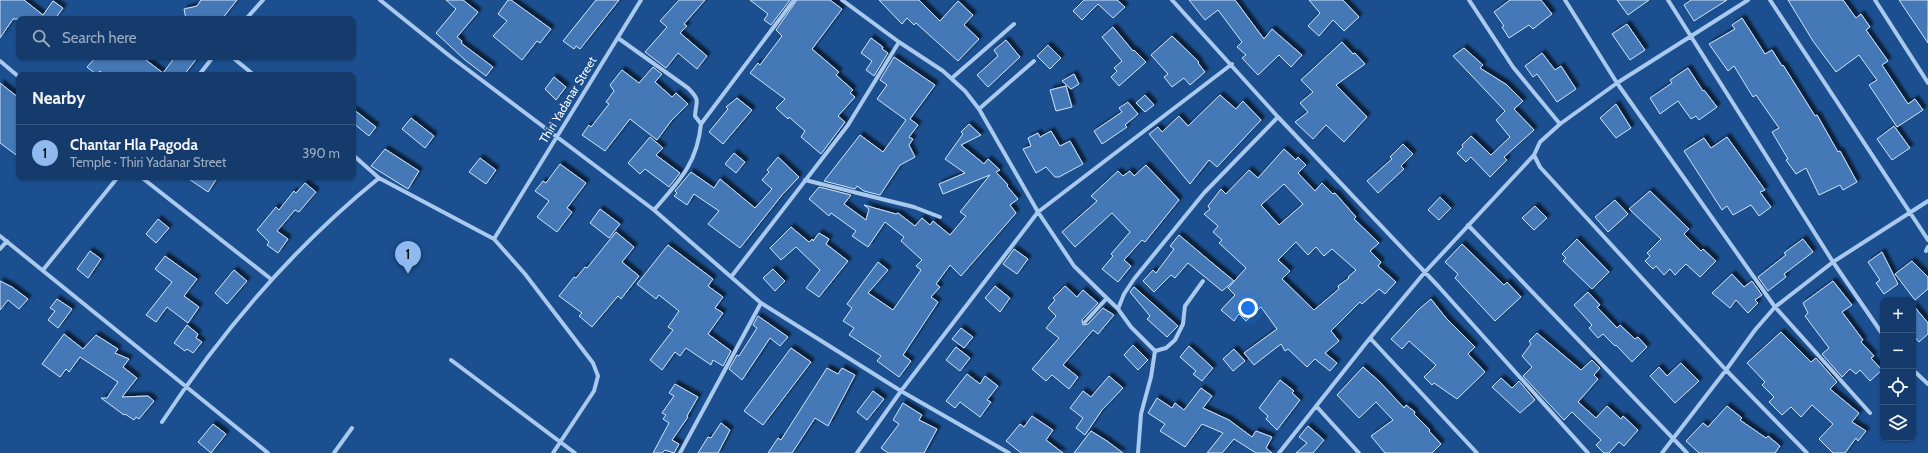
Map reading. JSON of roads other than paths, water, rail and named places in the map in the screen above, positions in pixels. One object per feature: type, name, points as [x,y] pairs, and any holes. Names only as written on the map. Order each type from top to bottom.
[{"type":"street","points":[[249,16],[263,0]]},
{"type":"street","points":[[380,0],[451,57],[654,210],[762,303],[901,391],[1009,453]]},
{"type":"street","name":"Thiri Yadanar Street","points":[[494,239],[641,0]]},
{"type":"street","points":[[654,210],[685,174],[699,142],[702,124],[794,0]]},
{"type":"street","points":[[842,0],[898,42],[952,78],[965,91],[979,109],[1038,212],[1074,266],[1118,309],[1131,327],[1155,351]]},
{"type":"street","points":[[1172,0],[1232,64],[1278,117],[1425,272],[1588,453]]},
{"type":"street","points":[[1470,0],[1513,67],[1560,124]]},
{"type":"street","points":[[1564,0],[1617,83],[1775,307],[1870,413]]},
{"type":"street","points":[[1668,0],[1833,262],[1882,333]]},
{"type":"street","points":[[1279,453],[1370,338],[1425,272],[1534,155],[1540,142],[1560,124],[1617,83],[1748,0]]},
{"type":"street","points":[[1770,0],[1928,240]]},
{"type":"street","points":[[1875,0],[1928,83]]},
{"type":"street","points":[[952,78],[1014,24]]},
{"type":"street","points":[[618,38],[688,88],[697,97],[698,101],[696,116],[702,124]]},
{"type":"street","points":[[731,277],[848,125],[898,42]]},
{"type":"street","points":[[201,72],[211,60]]},
{"type":"street","points":[[236,60],[250,72]]},
{"type":"street","points":[[0,61],[16,74]]},
{"type":"street","points":[[979,109],[1034,61]]},
{"type":"street","points":[[857,453],[901,391],[1038,212],[1232,64]]},
{"type":"street","points":[[1118,309],[1124,294],[1134,279],[1204,193],[1278,117]]},
{"type":"street","points":[[1534,155],[1540,167],[1726,370],[1807,453]]},
{"type":"street","points":[[356,158],[379,178],[494,239],[525,274],[593,363],[598,376],[594,391],[553,453]]},
{"type":"street","points":[[162,422],[185,386],[271,279],[355,198],[379,178]]},
{"type":"street","points":[[43,270],[116,180]]},
{"type":"street","points":[[145,180],[271,279]]},
{"type":"street","points":[[805,180],[914,207],[940,217]]},
{"type":"street","points":[[1662,453],[1672,438],[1726,370],[1754,330],[1775,307],[1833,262],[1928,201]]},
{"type":"street","points":[[1468,225],[1687,453]]},
{"type":"street","points":[[0,236],[264,452]]},
{"type":"street","points":[[0,249],[7,241]]},
{"type":"street","points":[[1155,351],[1166,348],[1175,340],[1183,324],[1185,306],[1203,281]]},
{"type":"street","points":[[1085,322],[1107,298]]},
{"type":"street","points":[[680,453],[762,303]]},
{"type":"street","points":[[1370,338],[1477,453]]},
{"type":"street","points":[[1138,453],[1141,414],[1151,377],[1155,351]]},
{"type":"street","points":[[451,360],[574,453]]},
{"type":"street","points":[[1916,373],[1928,384]]},
{"type":"street","points":[[1316,407],[1359,453]]},
{"type":"street","points":[[334,453],[352,428]]},
{"type":"place","name":"Chantar Hla Pagoda","points":[[408,274]]}]
